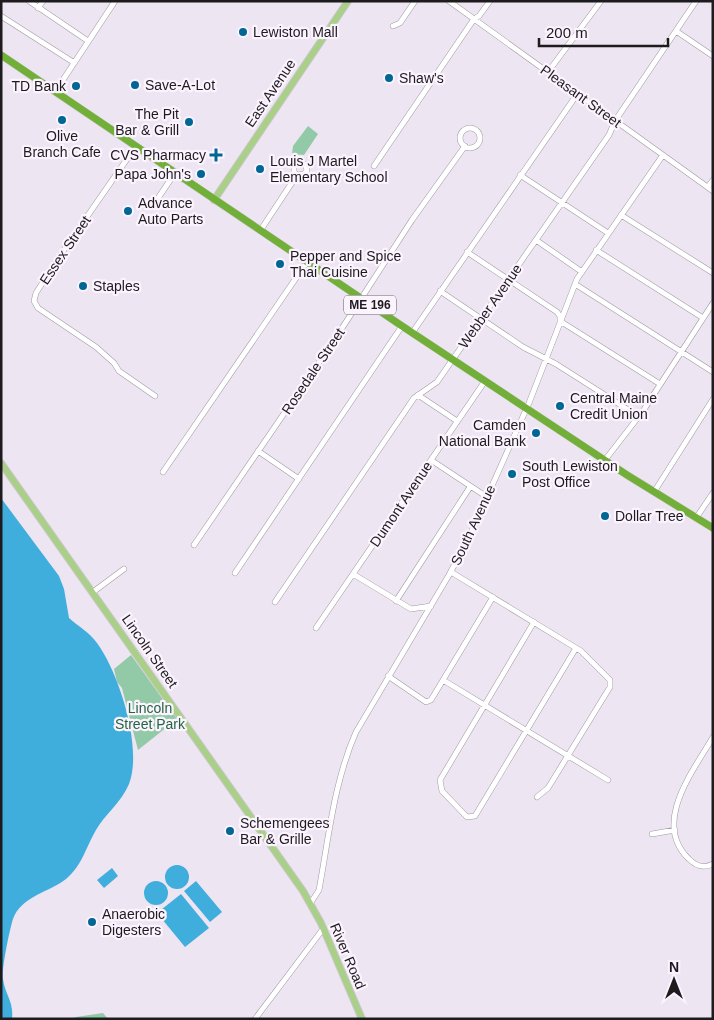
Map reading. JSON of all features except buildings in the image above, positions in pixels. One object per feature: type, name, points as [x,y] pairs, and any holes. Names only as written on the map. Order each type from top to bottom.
[{"type":"highway","name":"ME 196","points":[[1,55],[484,381],[654,492],[713,528]]},
{"type":"main road","name":"East Avenue","points":[[214,200],[348,1]]},
{"type":"main road","name":"Lincoln Street","points":[[1,463],[270,843],[310,904]]},
{"type":"main road","name":"River Road","points":[[310,904],[323,928],[362,1019]]},
{"type":"street","points":[[29,1],[88,41]]},
{"type":"street","points":[[38,8],[43,1]]},
{"type":"street","points":[[55,92],[115,1]]},
{"type":"street","points":[[393,26],[400,23],[415,1]]},
{"type":"street","name":"Pleasant Street","points":[[449,1],[710,189]]},
{"type":"street","points":[[374,166],[474,19],[479,16],[490,1]]},
{"type":"street","points":[[548,72],[601,1]]},
{"type":"street","name":"Webber Avenue","points":[[275,602],[418,394],[436,382],[453,360],[608,135],[615,121],[696,1]]},
{"type":"street","points":[[1,16],[73,62]]},
{"type":"street","points":[[676,31],[713,56]]},
{"type":"street","points":[[412,333],[578,93]]},
{"type":"street","name":"Rosedale Street","points":[[471,128],[477,130],[481,138],[479,144],[474,148],[465,146],[461,141],[462,132],[471,128]]},
{"type":"street","name":"Essex Street","points":[[136,146],[54,264],[36,293],[34,300],[38,308],[96,347],[114,363],[119,371],[155,396]]},
{"type":"street","name":"Rosedale Street","points":[[194,545],[412,220],[465,146]]},
{"type":"street","name":"South Avenue","points":[[310,904],[316,898],[319,890],[333,808],[345,758],[361,721],[451,572],[527,408],[575,284],[596,250],[663,155]]},
{"type":"street","points":[[152,207],[175,173]]},
{"type":"street","points":[[260,231],[297,175]]},
{"type":"street","points":[[520,175],[608,233]]},
{"type":"street","points":[[710,189],[713,180]]},
{"type":"street","points":[[621,215],[713,274]]},
{"type":"street","points":[[536,240],[582,272]]},
{"type":"street","points":[[596,250],[703,318]]},
{"type":"street","points":[[467,252],[557,312],[560,316],[560,321],[660,384]]},
{"type":"street","points":[[163,472],[307,262]]},
{"type":"street","points":[[575,284],[713,372]]},
{"type":"street","points":[[440,291],[481,319],[638,416]]},
{"type":"street","points":[[605,460],[638,416],[713,303]]},
{"type":"street","points":[[235,573],[402,326]]},
{"type":"street","name":"Dumont Avenue","points":[[316,628],[484,381]]},
{"type":"street","points":[[418,394],[457,421]]},
{"type":"street","points":[[654,492],[713,399]]},
{"type":"street","points":[[258,451],[299,479]]},
{"type":"street","points":[[431,460],[487,497]]},
{"type":"street","points":[[396,601],[470,487]]},
{"type":"street","points":[[696,518],[713,493]]},
{"type":"street","points":[[92,592],[124,568]]},
{"type":"street","points":[[451,572],[576,648],[593,662],[610,682],[610,688],[548,788],[537,797]]},
{"type":"street","points":[[353,574],[411,609],[431,606]]},
{"type":"street","points":[[388,676],[427,702],[431,700],[493,597]]},
{"type":"street","points":[[534,622],[444,771],[439,784],[442,792],[471,818],[475,816],[576,648]]},
{"type":"street","points":[[443,680],[608,780]]},
{"type":"street","points":[[713,737],[679,795],[674,813],[675,830],[687,858],[698,866],[713,864]]},
{"type":"street","points":[[652,834],[675,830]]},
{"type":"street","points":[[255,1019],[323,928]]},
{"type":"green space","points":[[308,126],[318,134],[304,155],[292,154],[293,146]]},
{"type":"green space","name":"Lincoln Street Park","points":[[131,655],[177,719],[138,750],[122,688],[117,682],[114,669]]},
{"type":"green space","points":[[103,1013],[108,1019],[73,1019],[76,1017]]},
{"type":"water","points":[[1,498],[59,576],[64,589],[69,618],[94,639],[105,656],[127,711],[133,751],[133,769],[126,791],[96,830],[76,868],[59,884],[36,895],[22,905],[13,919],[6,949],[3,974],[4,985],[12,1007],[12,1019],[1,1019]]},
{"type":"water","points":[[177,865],[182,866],[188,872],[188,882],[182,888],[177,889],[172,888],[166,882],[165,877],[166,872],[172,866]]},
{"type":"water","points":[[112,868],[118,876],[104,888],[97,880]]},
{"type":"water","points":[[156,881],[161,882],[167,888],[167,898],[161,904],[156,905],[151,904],[145,898],[144,893],[145,888],[151,882]]},
{"type":"water","points":[[196,881],[222,912],[210,922],[184,891]]},
{"type":"water","points":[[181,894],[209,928],[185,947],[157,913]]},
{"type":"place","name":"Lewiston Mall","points":[[243,32]]},
{"type":"place","name":"Shaw's","points":[[389,78]]},
{"type":"place","name":"Save-A-Lot","points":[[135,85]]},
{"type":"place","name":"TD Bank","points":[[76,86]]},
{"type":"place","name":"Olive Branch Cafe","points":[[62,120]]},
{"type":"place","name":"The Pit Bar & Grill","points":[[189,122]]},
{"type":"place","name":"CVS Pharmacy","points":[[216,155]]},
{"type":"place","name":"Louis J Martel Elementary School","points":[[260,169]]},
{"type":"place","name":"Papa John's","points":[[201,174]]},
{"type":"place","name":"Advance Auto Parts","points":[[128,211]]},
{"type":"place","name":"Pepper and Spice Thai Cuisine","points":[[280,264]]},
{"type":"place","name":"Staples","points":[[83,286]]},
{"type":"place","name":"Central Maine Credit Union","points":[[560,406]]},
{"type":"place","name":"Camden National Bank","points":[[536,433]]},
{"type":"place","name":"South Lewiston Post Office","points":[[512,474]]},
{"type":"place","name":"Dollar Tree","points":[[605,516]]},
{"type":"place","name":"Schemengees Bar & Grille","points":[[230,831]]},
{"type":"place","name":"Anaerobic Digesters","points":[[92,922]]}]
